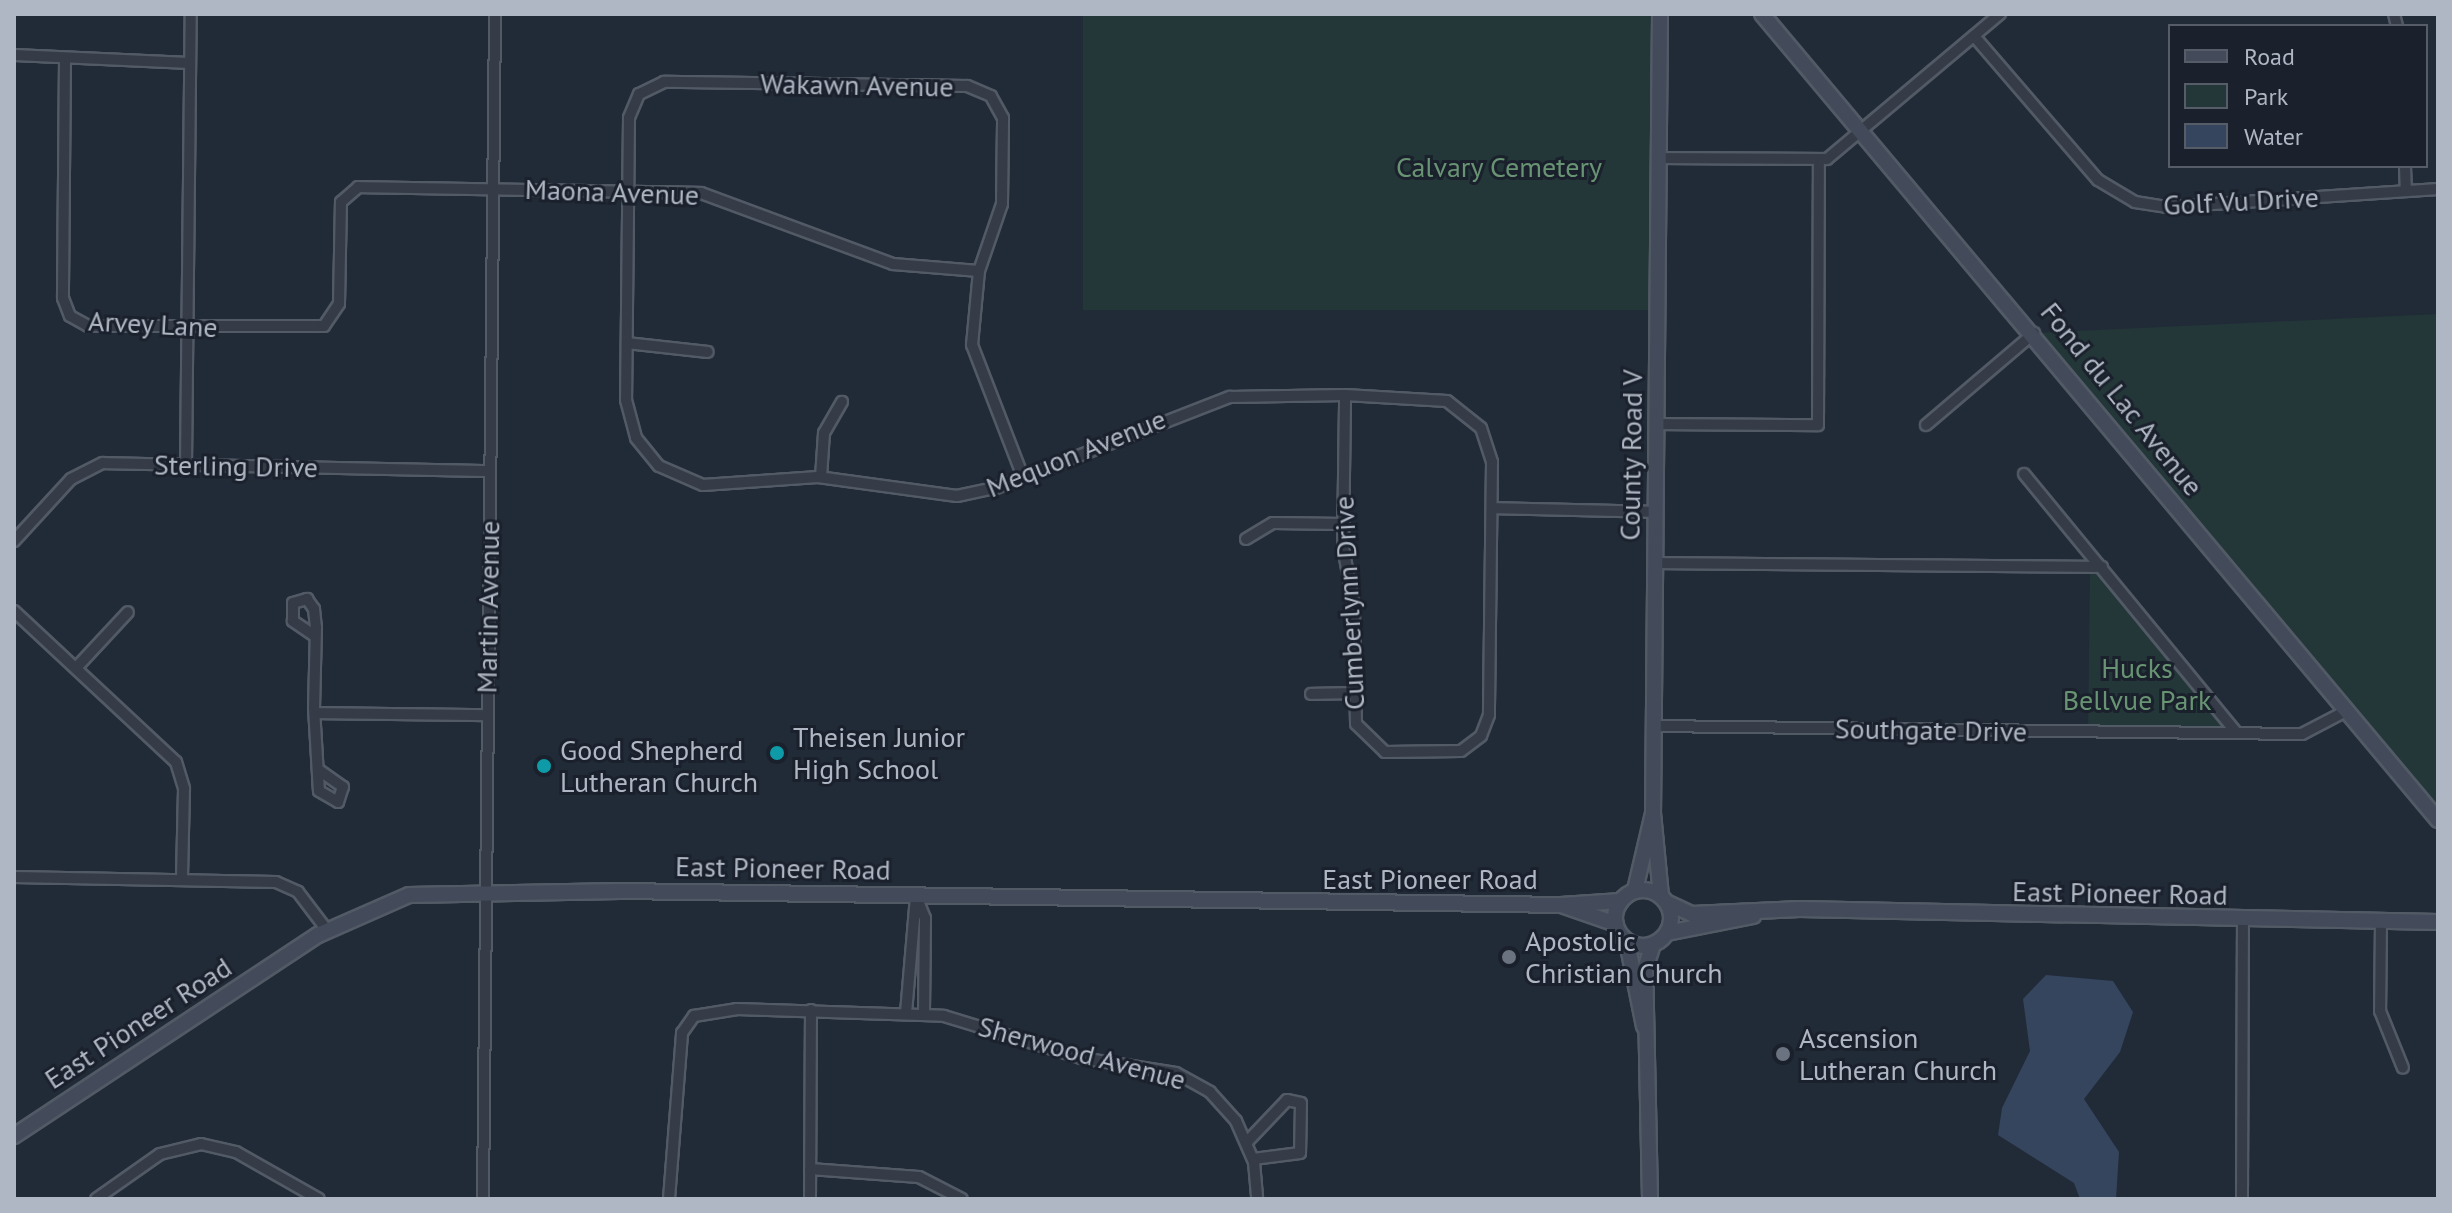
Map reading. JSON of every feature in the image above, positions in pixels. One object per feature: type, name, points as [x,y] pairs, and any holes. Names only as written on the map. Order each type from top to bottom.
[{"type":"main road","name":"County Road V","points":[[1660,14],[1653,813],[1664,900]]},
{"type":"main road","name":"Fond du Lac Avenue","points":[[1762,14],[2034,333],[2438,820]]},
{"type":"main road","points":[[1561,905],[1621,901],[1635,890],[1653,813]]},
{"type":"main road","name":"East Pioneer Road","points":[[14,1136],[327,930],[386,901],[488,890],[1561,905],[1616,924]]},
{"type":"main road","points":[[1635,890],[1692,914],[1800,909]]},
{"type":"main road","points":[[1664,900],[1667,933]]},
{"type":"main road","points":[[1621,901],[1616,924],[1627,942],[1648,1037]]},
{"type":"main road","name":"East Pioneer Road","points":[[1800,909],[2243,921],[2438,922]]},
{"type":"main road","points":[[1650,1199],[1645,969],[1653,945],[1667,933],[1800,909]]},
{"type":"main road","points":[[1627,942],[1653,945]]},
{"type":"street","points":[[186,464],[191,14]]},
{"type":"street","name":"Martin Avenue","points":[[483,1199],[495,14]]},
{"type":"street","points":[[1660,158],[1819,161],[1863,132],[2000,14]]},
{"type":"street","name":"Golf Vu Drive","points":[[1974,36],[2098,180],[2135,202],[2168,207],[2438,189]]},
{"type":"street","points":[[14,55],[65,60],[190,63]]},
{"type":"street","name":"Arvey Lane","points":[[65,60],[65,309],[88,326],[310,329],[328,322],[339,302],[340,208]]},
{"type":"street","name":"Wakawn Avenue","points":[[628,190],[630,110],[656,83],[976,87],[995,99],[1003,123],[1001,214],[979,271],[973,354],[1023,477]]},
{"type":"street","points":[[1657,424],[1818,425],[1819,161]]},
{"type":"street","points":[[2405,168],[2406,191]]},
{"type":"street","name":"Maona Avenue","points":[[340,208],[356,188],[628,190],[722,197],[893,264],[979,271]]},
{"type":"street","name":"Mequon Avenue","points":[[628,190],[630,424],[666,472],[709,485],[821,477],[949,496],[1023,477],[1218,400],[1345,395],[1433,398],[1466,412],[1490,448],[1493,508]]},
{"type":"street","points":[[1926,425],[2034,333]]},
{"type":"street","points":[[627,343],[708,352]]},
{"type":"street","name":"Cumberlynn Drive","points":[[1345,395],[1343,524],[1355,613],[1351,693],[1358,729],[1381,750],[1454,753],[1481,736],[1490,710],[1493,508]]},
{"type":"street","points":[[821,477],[824,433],[842,402]]},
{"type":"street","name":"Sterling Drive","points":[[14,541],[86,468],[186,464],[490,471]]},
{"type":"street","points":[[2024,474],[2236,732]]},
{"type":"street","points":[[1493,508],[1656,512]]},
{"type":"street","points":[[1246,539],[1273,523],[1343,524]]},
{"type":"street","points":[[1655,563],[2102,567]]},
{"type":"street","points":[[14,611],[178,764],[182,880]]},
{"type":"street","points":[[76,668],[128,612]]},
{"type":"street","points":[[315,636],[315,713],[320,771]]},
{"type":"street","points":[[1311,694],[1351,693]]},
{"type":"street","name":"Southgate Drive","points":[[1654,726],[2302,734],[2346,711]]},
{"type":"street","points":[[315,713],[487,715]]},
{"type":"street","points":[[14,877],[283,884],[327,930]]},
{"type":"street","points":[[906,1013],[916,896]]},
{"type":"street","points":[[916,896],[925,918],[924,1014]]},
{"type":"street","points":[[2242,1199],[2243,921]]},
{"type":"street","points":[[2381,922],[2380,1011],[2403,1068]]},
{"type":"street","points":[[810,1199],[811,1010]]},
{"type":"street","name":"Sherwood Avenue","points":[[669,1199],[678,1047],[694,1016],[811,1010],[924,1014],[1081,1058],[1176,1073],[1216,1098],[1247,1142],[1253,1159],[1257,1199]]},
{"type":"street","points":[[1247,1142],[1287,1100],[1301,1103],[1300,1153],[1253,1159]]},
{"type":"street","points":[[101,1198],[160,1154],[201,1144],[236,1152],[319,1199]]},
{"type":"street","points":[[810,1169],[919,1177],[962,1199]]},
{"type":"green space","name":"Calvary Cemetery","points":[[1083,14],[1655,14],[1655,310],[1083,310]]},
{"type":"green space","points":[[2438,314],[2438,820],[2034,333]]},
{"type":"green space","name":"Hucks Bellvue Park","points":[[2090,567],[2102,567],[2236,732],[2088,732]]},
{"type":"water","points":[[2046,975],[2113,981],[2133,1012],[2120,1052],[2084,1099],[2119,1152],[2116,1199],[2080,1199],[2074,1183],[1998,1135],[2002,1108],[2030,1051],[2023,999]]},
{"type":"place","name":"Theisen Junior High School","points":[[777,753]]},
{"type":"place","name":"Good Shepherd Lutheran Church","points":[[544,766]]},
{"type":"place","name":"Apostolic Christian Church","points":[[1509,957]]},
{"type":"place","name":"Ascension Lutheran Church","points":[[1783,1054]]}]
